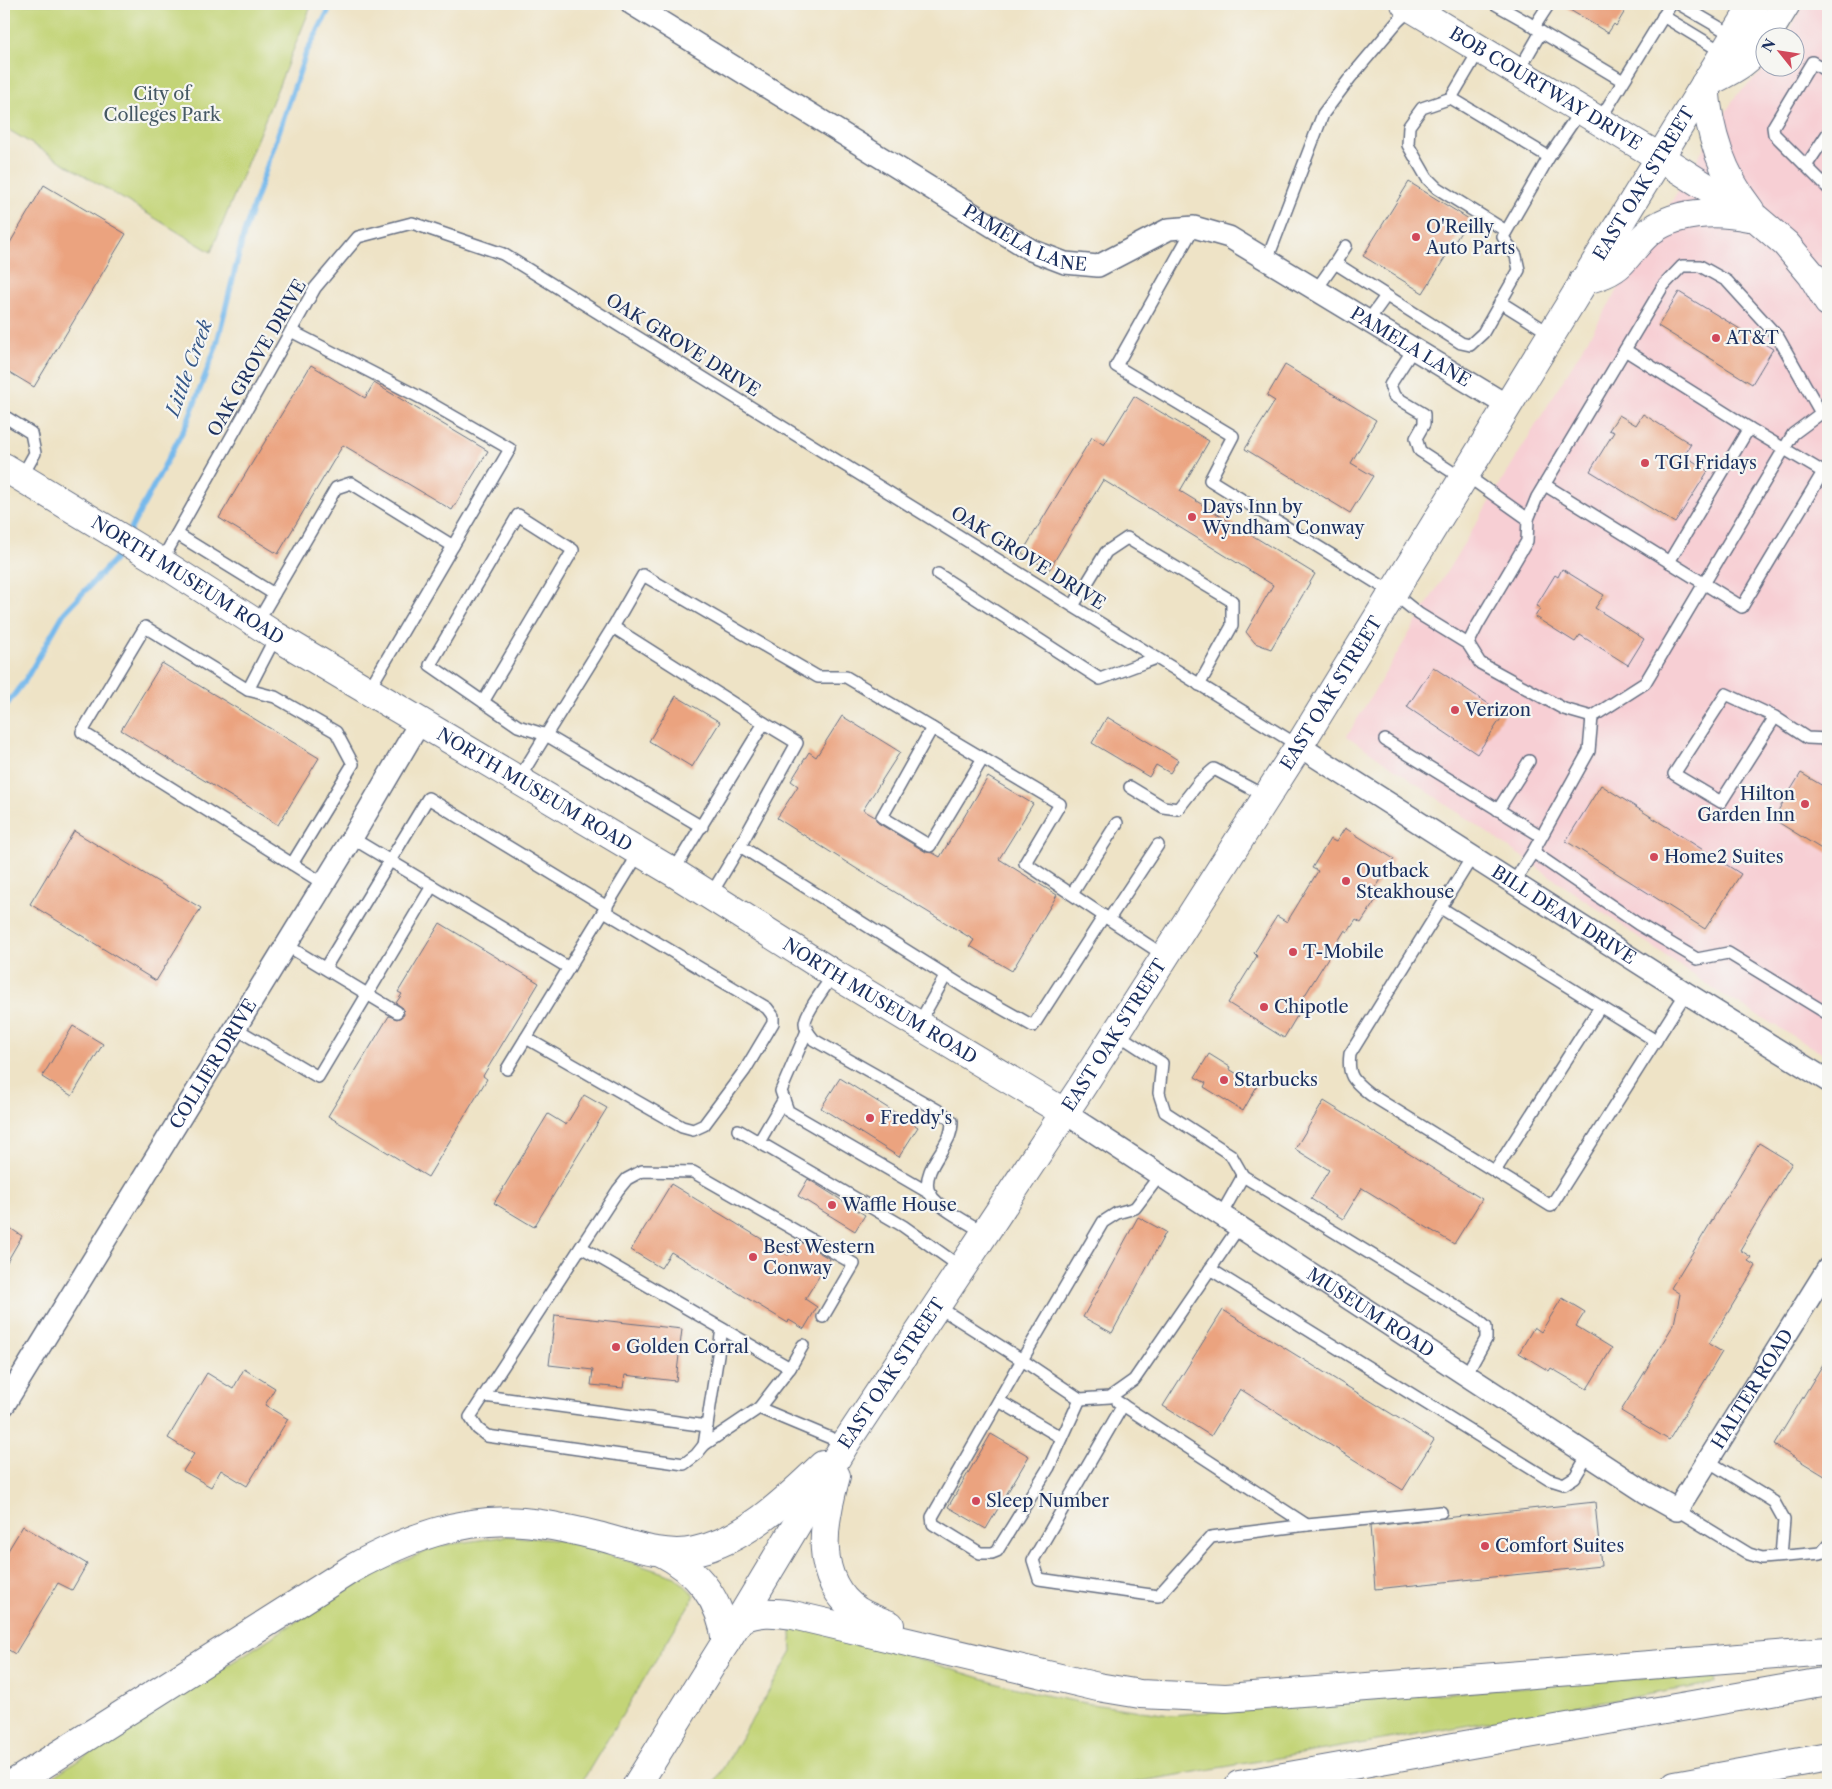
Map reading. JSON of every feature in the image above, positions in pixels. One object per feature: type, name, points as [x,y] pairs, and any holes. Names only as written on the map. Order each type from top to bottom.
[{"type":"main road","name":"EAST OAK STREET","points":[[637,1785],[846,1444],[1065,1113],[1299,746],[1754,4]]},
{"type":"main road","points":[[1771,28],[1786,4]]},
{"type":"main road","name":"BOB COURTWAY DRIVE","points":[[1409,6],[1659,157],[1757,219]]},
{"type":"main road","points":[[1754,54],[1746,62],[1733,70],[1704,84],[1711,130],[1721,160],[1734,187],[1757,219],[1786,244],[1812,275],[1828,302]]},
{"type":"main road","name":"EAST OAK STREET","points":[[1584,281],[1603,275],[1620,264],[1648,234],[1666,222],[1701,214],[1728,214],[1757,219]]},
{"type":"main road","name":"NORTH MUSEUM ROAD","points":[[13,473],[161,562],[368,691],[673,872],[834,974],[1065,1113]]},
{"type":"main road","points":[[11,1785],[353,1568],[384,1551],[420,1536],[454,1527],[521,1522],[564,1528],[660,1552],[684,1553],[696,1551],[728,1540],[752,1526],[778,1506],[846,1444]]},
{"type":"main road","points":[[846,1444],[826,1516],[824,1539],[829,1575],[834,1585],[843,1598],[857,1610],[871,1618],[973,1656]]},
{"type":"main road","points":[[660,1552],[683,1566],[704,1586],[715,1602],[722,1618],[726,1642]]},
{"type":"main road","points":[[740,1619],[769,1612],[794,1615],[973,1656],[1063,1679],[1140,1694],[1226,1698],[1828,1651]]},
{"type":"main road","points":[[1239,1785],[1828,1681]]},
{"type":"main road","points":[[1675,1785],[1828,1757]]},
{"type":"street","name":"PAMELA LANE","points":[[632,4],[1031,250],[1064,263],[1098,266],[1169,229],[1194,227],[1229,237],[1508,406]]},
{"type":"street","name":"COLLIER DRIVE","points":[[4,1405],[324,884],[420,722]]},
{"type":"street","name":"BILL DEAN DRIVE","points":[[1299,746],[1686,993],[1828,1081]]},
{"type":"street","name":"MUSEUM ROAD","points":[[1065,1113],[1645,1492],[1678,1510]]},
{"type":"street","name":"HALTER ROAD","points":[[1678,1510],[1828,1268]]},
{"type":"lane","points":[[1495,4],[1623,81]]},
{"type":"lane","points":[[1518,72],[1549,4]]},
{"type":"lane","points":[[1335,263],[1461,343],[1470,345],[1483,334],[1519,270],[1516,256],[1502,237],[1548,157],[1623,81],[1671,4]]},
{"type":"lane","points":[[1679,4],[1729,44]]},
{"type":"lane","points":[[1267,260],[1323,114],[1409,6]]},
{"type":"lane","points":[[1663,16],[1729,44]]},
{"type":"lane","points":[[1480,49],[1451,98],[1422,108],[1409,126],[1408,145],[1427,178],[1437,188],[1506,231]]},
{"type":"lane","points":[[1828,72],[1812,62],[1773,127],[1774,134],[1828,188]]},
{"type":"lane","points":[[1451,98],[1548,157]]},
{"type":"lane","points":[[1806,166],[1828,133]]},
{"type":"lane","name":"OAK GROVE DRIVE","points":[[161,562],[315,288],[358,237],[412,223],[503,254],[1299,746]]},
{"type":"lane","points":[[1194,227],[1116,366],[1233,436],[1210,480],[1393,593],[1419,614],[1468,644],[1480,663],[1564,709],[1592,717],[1645,683],[1793,434],[1825,411],[1778,337],[1727,281],[1700,266],[1682,266],[1663,286],[1545,485],[1528,519],[1527,541],[1468,644]]},
{"type":"lane","points":[[1316,290],[1346,246]]},
{"type":"lane","points":[[1368,321],[1386,296]]},
{"type":"lane","points":[[1500,302],[1551,334]]},
{"type":"lane","points":[[291,331],[423,399],[510,449],[368,691]]},
{"type":"lane","points":[[1414,348],[1390,385],[1394,396],[1424,414],[1424,424],[1416,438],[1420,451],[1528,519]]},
{"type":"lane","points":[[1545,485],[1742,607],[1823,472],[1625,350]]},
{"type":"lane","points":[[4,416],[31,433],[34,453],[13,473]]},
{"type":"lane","points":[[1669,562],[1749,428]]},
{"type":"lane","points":[[248,690],[267,629],[274,594],[336,488],[351,483],[453,546]]},
{"type":"lane","points":[[483,702],[573,550],[518,515],[430,665],[483,702],[518,726],[546,735],[702,827]]},
{"type":"lane","points":[[177,534],[274,594]]},
{"type":"lane","points":[[1073,606],[1106,552],[1127,538],[1232,601],[1232,626],[1199,684]]},
{"type":"lane","points":[[518,780],[613,627],[643,574],[818,676],[846,677],[1060,804],[1025,863],[1165,956]]},
{"type":"lane","points":[[938,574],[1100,679],[1156,658]]},
{"type":"lane","points":[[292,864],[353,764],[336,732],[275,697],[248,690],[145,627],[82,732],[292,864],[324,884]]},
{"type":"lane","points":[[613,627],[797,743],[710,896]]},
{"type":"lane","points":[[1775,718],[1721,802],[1674,774],[1726,694],[1775,718],[1807,738],[1828,740]]},
{"type":"lane","points":[[1513,883],[1533,852],[1589,751],[1592,717]]},
{"type":"lane","points":[[673,872],[764,723]]},
{"type":"lane","points":[[932,728],[882,817],[930,846],[983,758]]},
{"type":"lane","points":[[1385,740],[1542,836]]},
{"type":"lane","points":[[1498,810],[1529,761]]},
{"type":"lane","points":[[1130,787],[1163,807],[1178,809],[1200,781],[1214,769],[1267,797]]},
{"type":"lane","points":[[325,968],[428,798],[767,1008],[773,1016],[773,1023],[745,1070],[704,1125],[692,1130],[682,1127],[526,1038]]},
{"type":"lane","points":[[1072,894],[1117,822]]},
{"type":"lane","points":[[352,838],[569,968]]},
{"type":"lane","points":[[740,846],[946,975],[1033,1026],[1158,845]]},
{"type":"lane","points":[[1533,852],[1638,924],[1697,959],[1728,953],[1828,1014]]},
{"type":"lane","points":[[507,1069],[639,853]]},
{"type":"lane","points":[[1472,857],[1350,1054],[1348,1067],[1353,1081],[1371,1095],[1551,1206],[1686,993]]},
{"type":"lane","points":[[235,1028],[318,1077],[432,886]]},
{"type":"lane","points":[[1441,908],[1656,1041]]},
{"type":"lane","points":[[286,945],[397,1012]]},
{"type":"lane","points":[[834,974],[808,1013],[805,1022],[811,1036],[941,1112],[952,1121],[952,1132],[932,1167],[927,1180],[928,1190],[938,1204],[985,1233]]},
{"type":"lane","points":[[918,1025],[946,975]]},
{"type":"lane","points":[[1495,1171],[1600,1006]]},
{"type":"lane","points":[[1116,1033],[1162,1063],[1159,1093],[1165,1112],[1230,1155],[1243,1176],[1477,1319],[1486,1327],[1486,1339],[1466,1374]]},
{"type":"lane","points":[[811,1036],[781,1091],[788,1110],[930,1194]]},
{"type":"lane","points":[[759,1142],[784,1099]]},
{"type":"lane","points":[[738,1130],[903,1226],[962,1268]]},
{"type":"lane","points":[[803,1345],[790,1368],[759,1408],[704,1445],[696,1455],[684,1464],[487,1436],[478,1429],[470,1417],[618,1190],[628,1179],[642,1171],[693,1172],[854,1264],[822,1317]]},
{"type":"lane","points":[[1080,1399],[1048,1468],[996,1551],[980,1553],[933,1524],[932,1517],[1103,1222],[1117,1213],[1135,1208],[1160,1175]]},
{"type":"lane","points":[[1221,1215],[1243,1176]]},
{"type":"lane","points":[[937,1306],[1080,1399],[1110,1396],[1134,1380],[1239,1227]]},
{"type":"lane","points":[[581,1247],[790,1368]]},
{"type":"lane","points":[[1210,1269],[1548,1479],[1564,1484],[1575,1477],[1588,1454]]},
{"type":"lane","points":[[704,1445],[722,1328]]},
{"type":"lane","points":[[484,1396],[707,1426]]},
{"type":"lane","points":[[1110,1396],[1308,1525]]},
{"type":"lane","points":[[999,1400],[1062,1438]]},
{"type":"lane","points":[[1123,1405],[1033,1560],[1039,1579],[1158,1596],[1211,1537],[1441,1512]]},
{"type":"lane","points":[[759,1408],[846,1444]]},
{"type":"lane","points":[[1708,1461],[1774,1502],[1784,1520],[1781,1556]]},
{"type":"lane","points":[[1678,1510],[1748,1554],[1762,1558],[1826,1550]]},
{"type":"shaded area","points":[[1805,4],[1828,4],[1828,1057],[1715,990],[1347,736],[1735,97],[1755,78],[1804,78],[1804,28],[1790,28]]},
{"type":"green space","name":"City of Colleges Park","points":[[4,4],[312,4],[211,252],[4,127]]},
{"type":"green space","points":[[507,1536],[569,1541],[675,1577],[695,1595],[580,1785],[39,1785],[365,1578],[438,1546]]},
{"type":"green space","points":[[798,1619],[948,1668],[1040,1694],[1171,1715],[1714,1672],[1716,1683],[1119,1785],[713,1785],[792,1652],[791,1632]]},
{"type":"building","points":[[1560,4],[1626,4],[1622,10],[1625,11],[1616,26],[1614,24],[1608,33]]},
{"type":"building","name":"O'Reilly Auto Parts","points":[[1409,182],[1469,219],[1423,293],[1363,256]]},
{"type":"building","points":[[44,185],[126,234],[34,387],[4,369],[4,253]]},
{"type":"building","name":"AT&T","points":[[1679,292],[1773,349],[1752,384],[1658,326]]},
{"type":"building","points":[[311,365],[365,398],[374,383],[488,451],[452,510],[343,445],[278,554],[219,518]]},
{"type":"building","points":[[1285,365],[1376,420],[1351,463],[1373,476],[1350,513],[1245,449],[1275,401],[1267,396]]},
{"type":"building","name":"Days Inn by Wyndham Conway","points":[[1134,396],[1209,441],[1180,491],[1315,574],[1271,649],[1255,643],[1246,632],[1273,585],[1103,480],[1049,570],[1022,553],[1092,437],[1104,445]]},
{"type":"building","name":"TGI Fridays","points":[[1643,414],[1691,444],[1684,455],[1708,471],[1675,523],[1590,471],[1614,432],[1609,430],[1619,415],[1636,425]]},
{"type":"building","points":[[1562,569],[1604,595],[1595,608],[1644,639],[1628,665],[1580,635],[1575,642],[1535,617],[1540,608],[1536,606],[1555,575],[1558,577]]},
{"type":"building","points":[[162,663],[319,758],[278,825],[121,730]]},
{"type":"building","name":"Verizon","points":[[1433,667],[1504,714],[1477,754],[1407,707]]},
{"type":"building","points":[[676,696],[720,722],[692,767],[649,741]]},
{"type":"building","points":[[842,716],[900,752],[863,810],[875,817],[878,823],[926,852],[940,857],[988,777],[1033,804],[999,859],[1057,895],[1012,971],[970,946],[974,940],[777,818],[798,786],[791,781],[809,752],[816,757]]},
{"type":"building","points":[[1107,717],[1178,760],[1170,773],[1156,765],[1149,777],[1092,743]]},
{"type":"building","name":"Hilton Garden Inn","points":[[1801,773],[1828,789],[1828,853],[1773,819]]},
{"type":"building","name":"Home2 Suites","points":[[1601,785],[1741,874],[1705,929],[1566,841]]},
{"type":"building","points":[[1345,828],[1394,859],[1373,892],[1379,895],[1361,923],[1356,920],[1348,932],[1345,930],[1297,1008],[1300,1011],[1284,1038],[1228,1003],[1257,956],[1254,953],[1277,916],[1287,922],[1318,871],[1312,868],[1330,839],[1336,842]]},
{"type":"building","points":[[74,831],[201,908],[156,981],[30,904]]},
{"type":"building","points":[[440,923],[539,983],[483,1076],[487,1079],[428,1177],[328,1116],[389,1016],[397,1019],[404,1015],[403,1008],[396,1003],[402,994],[398,992]]},
{"type":"building","points":[[73,1026],[103,1044],[72,1096],[42,1077]]},
{"type":"building","name":"Starbucks","points":[[1209,1054],[1257,1086],[1243,1111],[1204,1087],[1206,1083],[1195,1077]]},
{"type":"building","name":"Freddy's","points":[[840,1078],[918,1127],[899,1157],[821,1108]]},
{"type":"building","points":[[584,1095],[607,1108],[534,1227],[494,1203],[548,1114],[566,1125]]},
{"type":"building","points":[[1324,1101],[1482,1199],[1454,1244],[1362,1188],[1343,1219],[1311,1199],[1329,1170],[1295,1149]]},
{"type":"building","points":[[1759,1143],[1792,1163],[1740,1250],[1751,1257],[1748,1261],[1756,1266],[1709,1344],[1722,1352],[1669,1440],[1621,1411],[1674,1324],[1680,1294],[1671,1288]]},
{"type":"building","name":"Waffle House","points":[[808,1179],[865,1215],[855,1231],[798,1196]]},
{"type":"building","name":"Best Western Conway","points":[[671,1184],[788,1255],[798,1240],[830,1259],[805,1299],[817,1307],[804,1329],[789,1320],[788,1323],[671,1252],[661,1268],[631,1250]]},
{"type":"building","points":[[1138,1217],[1166,1232],[1112,1333],[1083,1317]]},
{"type":"building","points":[[4,1224],[22,1236],[4,1267]]},
{"type":"building","points":[[1562,1298],[1585,1312],[1576,1326],[1612,1348],[1587,1389],[1551,1368],[1549,1371],[1519,1353],[1534,1327],[1541,1332]]},
{"type":"building","points":[[1223,1310],[1434,1440],[1403,1490],[1240,1389],[1211,1436],[1163,1406]]},
{"type":"building","name":"Golden Corral","points":[[555,1315],[682,1329],[676,1381],[625,1375],[623,1388],[591,1385],[593,1370],[549,1365]]},
{"type":"building","points":[[1828,1356],[1828,1478],[1774,1445]]},
{"type":"building","points":[[244,1369],[275,1388],[265,1405],[288,1419],[247,1486],[221,1470],[211,1487],[183,1471],[194,1454],[168,1438],[207,1373],[233,1389]]},
{"type":"building","points":[[991,1434],[1029,1456],[986,1529],[948,1507]]},
{"type":"building","name":"Comfort Suites","points":[[1595,1502],[1601,1566],[1375,1589],[1370,1526]]},
{"type":"building","points":[[23,1526],[87,1564],[72,1590],[58,1583],[15,1654],[4,1647],[4,1557]]},
{"type":"waterway","name":"Little Creek","points":[[128,534],[187,423],[216,347],[244,233],[306,53],[332,4]]},
{"type":"waterway","name":"Little Creek","points":[[4,708],[26,679],[64,613],[114,560],[121,546]]},
{"type":"place","name":"O'Reilly Auto Parts","points":[[1416,237]]},
{"type":"place","name":"AT&T","points":[[1716,338]]},
{"type":"place","name":"TGI Fridays","points":[[1645,463]]},
{"type":"place","name":"Days Inn by Wyndham Conway","points":[[1192,517]]},
{"type":"place","name":"Verizon","points":[[1455,710]]},
{"type":"place","name":"Hilton Garden Inn","points":[[1805,804]]},
{"type":"place","name":"Home2 Suites","points":[[1654,857]]},
{"type":"place","name":"Outback Steakhouse","points":[[1346,881]]},
{"type":"place","name":"T-Mobile","points":[[1293,952]]},
{"type":"place","name":"Chipotle","points":[[1264,1007]]},
{"type":"place","name":"Starbucks","points":[[1224,1080]]},
{"type":"place","name":"Freddy's","points":[[870,1118]]},
{"type":"place","name":"Waffle House","points":[[832,1205]]},
{"type":"place","name":"Best Western Conway","points":[[753,1257]]},
{"type":"place","name":"Golden Corral","points":[[616,1347]]},
{"type":"place","name":"Sleep Number","points":[[976,1501]]},
{"type":"place","name":"Comfort Suites","points":[[1485,1546]]}]
